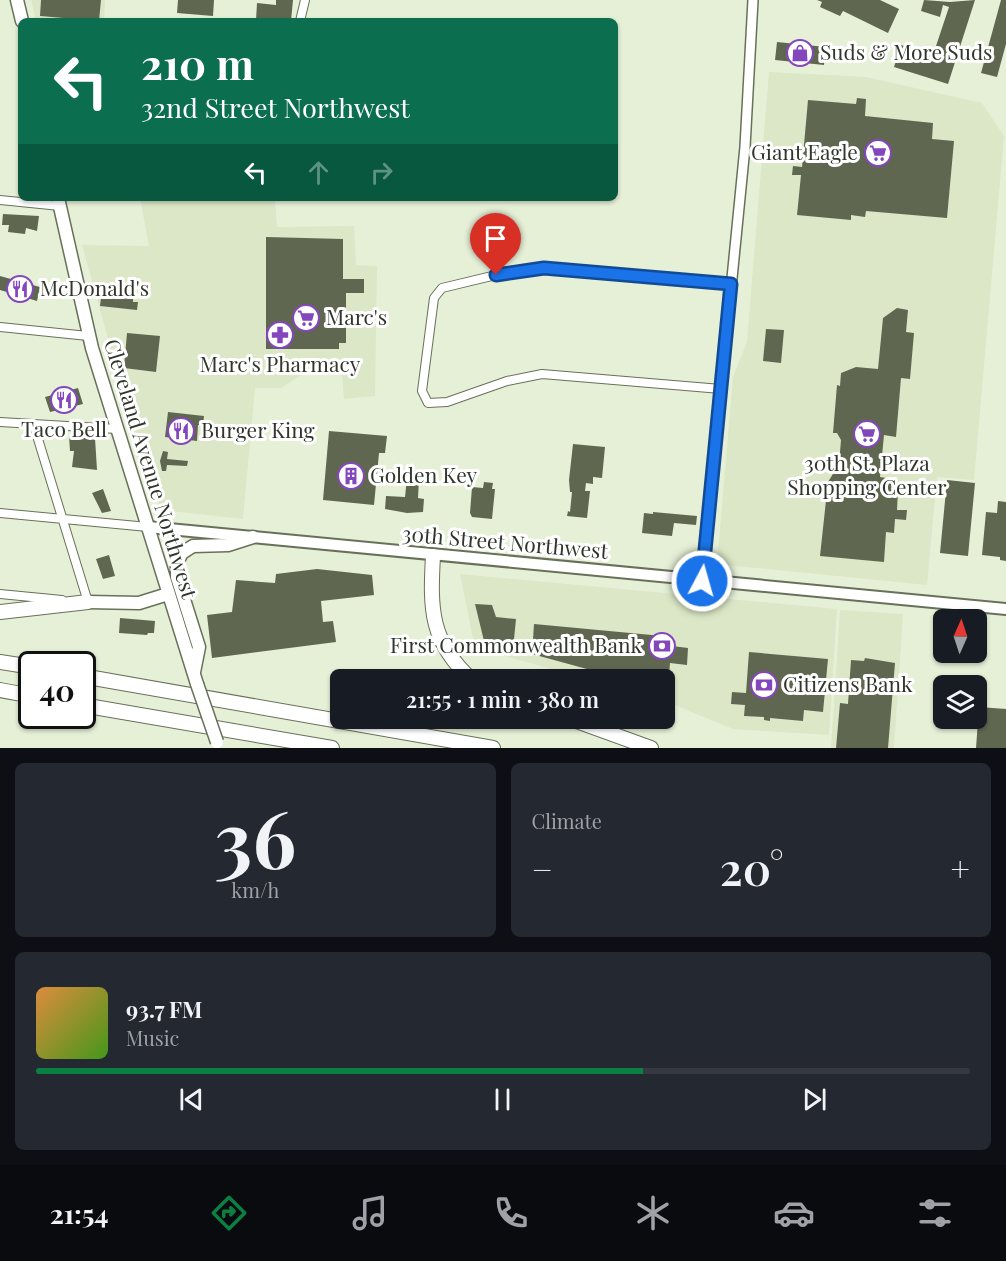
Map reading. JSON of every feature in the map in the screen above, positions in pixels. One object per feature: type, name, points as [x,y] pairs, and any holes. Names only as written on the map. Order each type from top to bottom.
[{"type":"highway","points":[[433,556],[432,610],[437,632],[449,656],[461,669]]},
{"type":"highway","points":[[0,612],[88,602]]},
{"type":"highway","points":[[0,662],[18,665]]},
{"type":"highway","points":[[96,678],[493,748]]},
{"type":"highway","points":[[0,690],[18,693]]},
{"type":"highway","points":[[96,707],[332,748]]},
{"type":"highway","points":[[598,729],[651,748]]},
{"type":"main road","points":[[17,0],[21,18]]},
{"type":"main road","name":"Cleveland Avenue Northwest","points":[[59,202],[88,336],[168,594],[218,745]]},
{"type":"main road","name":"30th Street Northwest","points":[[148,527],[1006,609]]},
{"type":"main road","points":[[196,679],[199,647],[177,577],[177,562],[182,553],[196,545],[228,545],[252,537]]},
{"type":"main road","points":[[88,602],[139,603],[168,594]]},
{"type":"street","points":[[301,18],[304,0]]},
{"type":"street","points":[[702,581],[750,90],[753,0]]},
{"type":"street","points":[[0,200],[18,201]]},
{"type":"street","points":[[30,201],[59,202]]},
{"type":"street","points":[[721,389],[542,374],[507,381],[441,404],[428,403],[423,398],[434,298],[442,288],[517,270],[544,268],[731,284]]},
{"type":"street","points":[[0,327],[88,336]]},
{"type":"street","points":[[0,422],[34,426],[117,429]]},
{"type":"street","points":[[0,594],[88,602],[34,426]]},
{"type":"street","name":"30th Street Northwest","points":[[0,513],[148,527]]},
{"type":"shaded area","points":[[31,0],[105,0],[104,18],[35,18]]},
{"type":"shaded area","points":[[769,72],[866,77],[982,103],[1004,136],[974,480],[937,477],[927,585],[717,564],[733,377],[747,342]]},
{"type":"shaded area","points":[[141,201],[275,201],[277,227],[354,226],[356,265],[377,266],[375,396],[344,399],[342,374],[301,375],[281,388],[255,388],[243,519],[161,510],[138,446],[82,245],[149,246]]},
{"type":"shaded area","points":[[460,574],[837,609],[829,735],[733,729],[675,705],[675,669],[552,669],[475,648]]},
{"type":"shaded area","points":[[840,610],[903,614],[894,748],[831,748]]},
{"type":"building","points":[[41,0],[101,0],[99,18],[40,16]]},
{"type":"building","points":[[178,0],[214,0],[213,16],[177,13]]},
{"type":"building","points":[[276,0],[293,0],[291,18],[256,18],[257,3],[276,5]]},
{"type":"building","points":[[817,0],[880,0],[899,9],[888,33],[843,11],[840,16],[820,7],[822,2]]},
{"type":"building","points":[[924,0],[950,2],[975,0],[948,84],[894,67],[901,45],[933,55],[949,7],[943,5],[940,17],[921,11]]},
{"type":"building","points":[[1001,0],[1006,0],[1006,44],[997,77],[981,73]]},
{"type":"building","name":"Suds & More Suds","points":[[777,42],[826,47],[824,65],[775,60]]},
{"type":"building","name":"Giant Eagle","points":[[857,98],[866,99],[865,116],[933,123],[932,139],[954,141],[947,218],[866,211],[865,217],[851,215],[851,220],[797,215],[801,175],[792,175],[793,166],[802,167],[808,100],[856,104]]},
{"type":"building","points":[[3,214],[39,216],[37,231],[26,228],[25,234],[8,232],[9,225],[2,225]]},
{"type":"building","name":"Marc's","points":[[266,237],[343,239],[343,279],[364,279],[364,293],[346,293],[346,343],[339,343],[339,349],[266,349]]},
{"type":"building","name":"McDonald's","points":[[0,276],[40,287],[37,301],[0,290]]},
{"type":"building","points":[[102,290],[133,293],[133,302],[138,302],[137,310],[100,306]]},
{"type":"building","name":"30th St. Plaza Shopping Center","points":[[897,308],[908,310],[906,332],[914,333],[910,379],[901,378],[896,437],[884,435],[880,477],[892,479],[891,489],[898,490],[897,510],[907,510],[906,520],[895,519],[894,533],[886,532],[884,562],[820,556],[828,482],[839,464],[841,440],[837,433],[833,433],[837,385],[840,386],[841,373],[856,367],[878,369],[883,318]]},
{"type":"building","points":[[766,329],[784,330],[781,363],[763,361]]},
{"type":"building","points":[[127,333],[160,336],[156,372],[124,368]]},
{"type":"building","name":"Taco Bell","points":[[78,388],[83,404],[50,412],[45,397]]},
{"type":"building","name":"Burger King","points":[[168,412],[204,416],[203,425],[198,425],[197,441],[165,437]]},
{"type":"building","name":"Golden Key","points":[[329,431],[387,436],[385,453],[379,453],[374,505],[323,500]]},
{"type":"building","points":[[69,436],[95,438],[97,470],[72,467],[74,451],[70,451]]},
{"type":"building","points":[[573,444],[605,447],[602,478],[593,477],[593,484],[586,483],[585,491],[590,491],[587,518],[567,516],[568,511],[570,512],[572,492],[570,492],[569,480]]},
{"type":"building","points":[[163,451],[168,452],[167,459],[188,461],[187,466],[167,465],[166,471],[162,471],[160,461]]},
{"type":"building","points":[[407,478],[419,479],[418,498],[424,499],[423,512],[407,513],[385,509],[386,496],[405,497]]},
{"type":"building","points":[[947,480],[975,483],[968,556],[940,553]]},
{"type":"building","points":[[484,482],[493,483],[492,489],[495,489],[492,519],[472,517],[470,513],[472,487],[483,488]]},
{"type":"building","points":[[103,489],[111,511],[102,513],[92,493]]},
{"type":"building","points":[[998,501],[1006,502],[1006,561],[1000,560],[1000,557],[982,555],[986,512],[997,513]]},
{"type":"building","points":[[653,512],[697,516],[696,525],[674,523],[672,536],[642,533],[644,513],[653,514]]},
{"type":"building","points":[[109,555],[115,576],[103,579],[96,559]]},
{"type":"building","points":[[317,569],[372,575],[374,595],[321,601],[323,622],[333,621],[336,642],[212,658],[207,615],[232,612],[236,580],[275,583],[276,574]]},
{"type":"building","points":[[475,604],[492,605],[496,617],[516,619],[513,649],[484,641]]},
{"type":"building","points":[[120,618],[155,621],[154,633],[147,635],[119,633]]},
{"type":"building","points":[[534,624],[673,637],[672,646],[688,648],[687,665],[670,663],[670,669],[587,669],[532,654]]},
{"type":"building","points":[[749,652],[828,659],[823,712],[804,710],[803,721],[770,718],[770,721],[764,720],[764,717],[744,716],[745,705],[731,704],[732,692],[746,693]]},
{"type":"building","points":[[865,658],[895,663],[888,748],[836,748],[840,703],[848,704],[851,660],[864,661]]},
{"type":"building","points":[[987,708],[1006,709],[1006,748],[976,748],[977,729],[987,729]]},
{"type":"place","name":"Suds & More Suds","points":[[800,53]]},
{"type":"place","name":"Giant Eagle","points":[[878,153]]},
{"type":"place","name":"McDonald's","points":[[20,289]]},
{"type":"place","name":"Marc's","points":[[306,318]]},
{"type":"place","name":"Marc's Pharmacy","points":[[280,335]]},
{"type":"place","name":"Taco Bell","points":[[64,400]]},
{"type":"place","name":"Burger King","points":[[181,431]]},
{"type":"place","name":"30th St. Plaza Shopping Center","points":[[867,434]]},
{"type":"place","name":"Golden Key","points":[[351,476]]},
{"type":"place","name":"First Commonwealth Bank","points":[[662,646]]},
{"type":"place","name":"Citizens Bank","points":[[764,685]]},
{"type":"route","points":[[496,275],[517,270],[572,269],[731,284],[702,581]]}]
